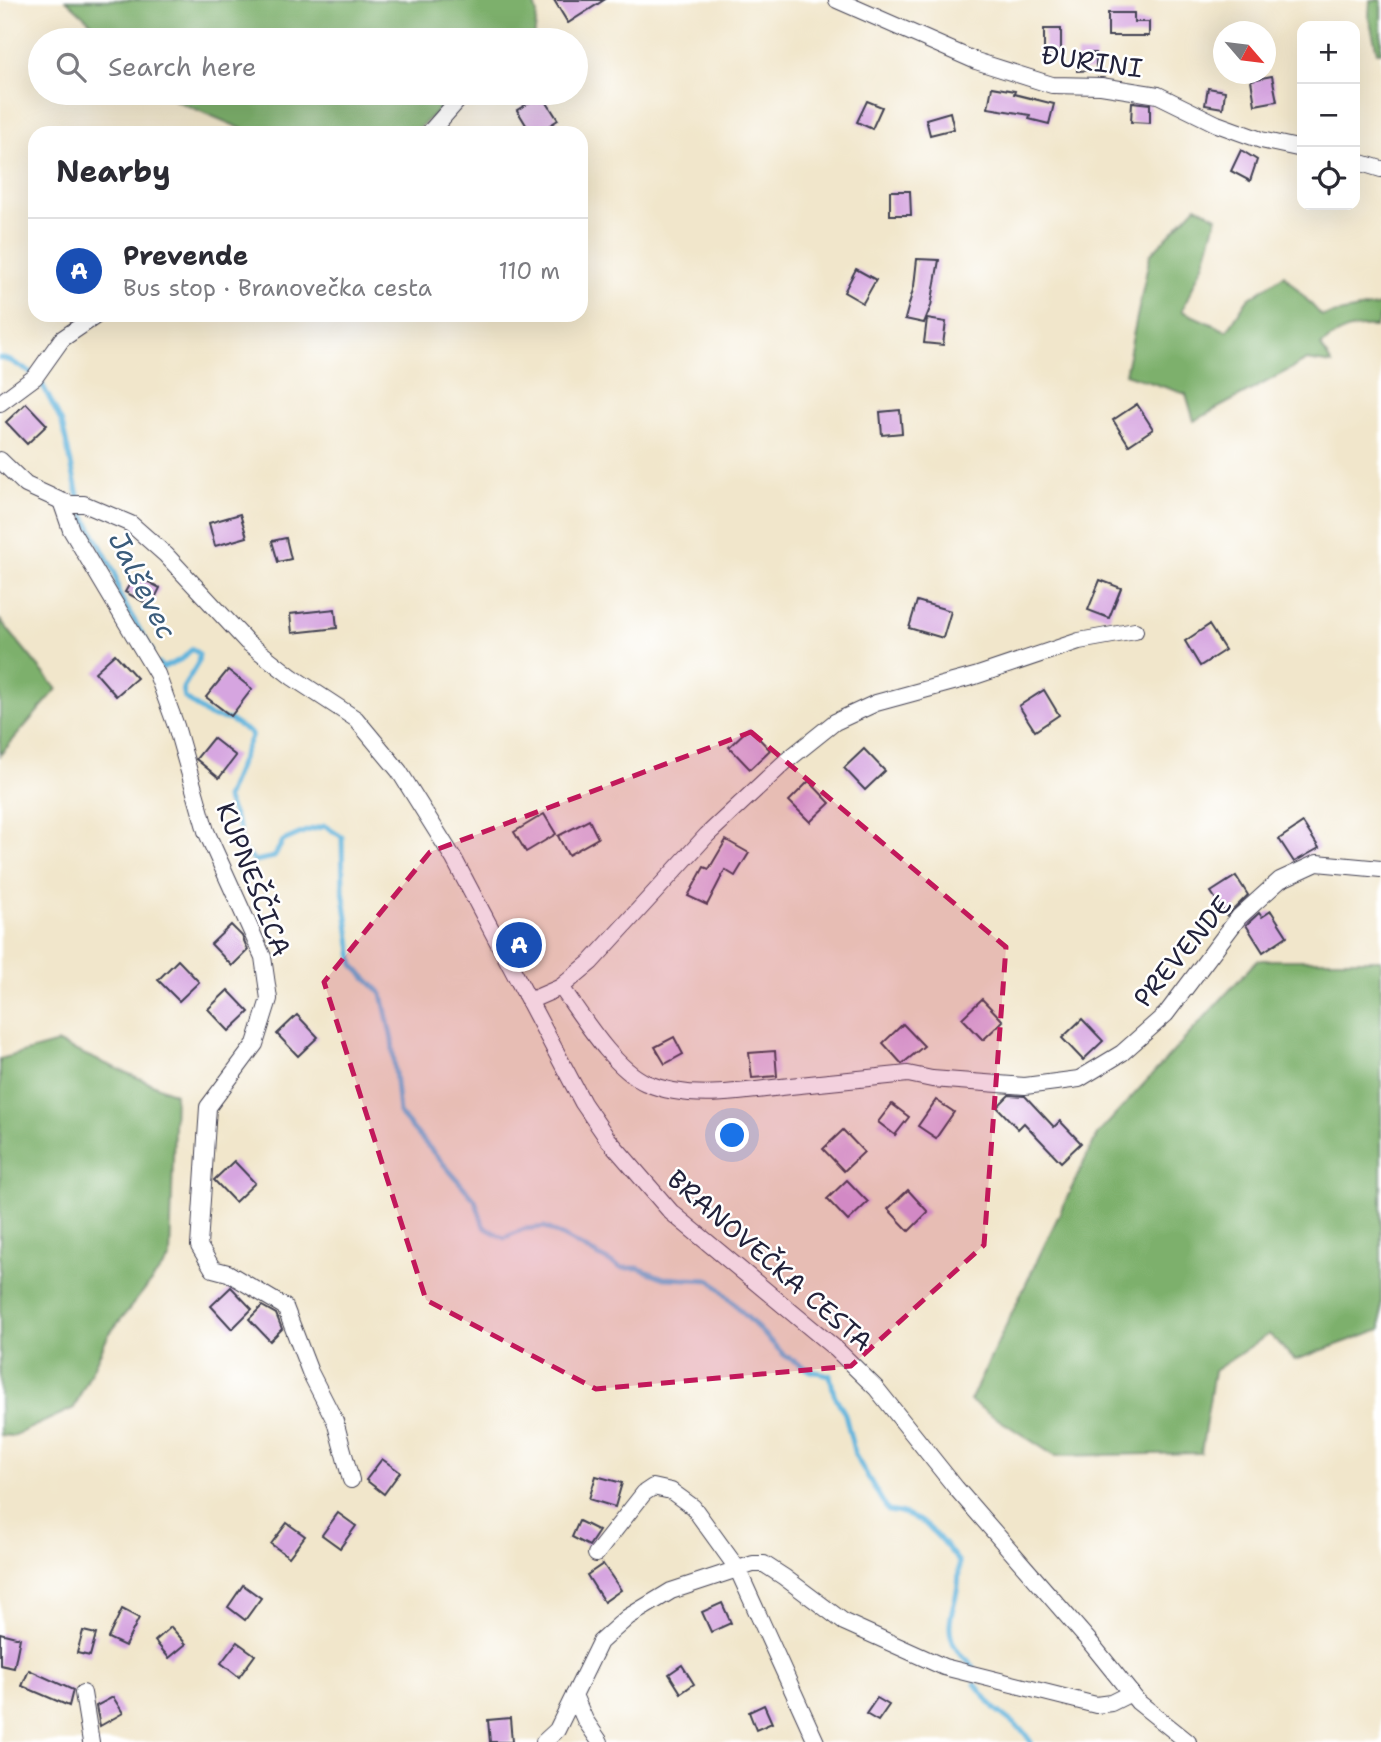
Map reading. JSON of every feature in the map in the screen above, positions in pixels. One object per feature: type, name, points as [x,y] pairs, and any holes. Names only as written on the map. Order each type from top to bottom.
[{"type":"street","name":"ĐURINI","points":[[837,0],[976,61],[1052,85],[1101,86],[1158,95],[1217,124],[1261,140],[1297,148]]},
{"type":"street","points":[[435,126],[454,105]]},
{"type":"street","points":[[1360,163],[1381,169]]},
{"type":"street","points":[[0,403],[35,377],[62,339],[87,322]]},
{"type":"street","name":"BRANOVEČKA CESTA","points":[[0,460],[26,485],[131,524],[166,555],[247,642],[292,677],[356,719],[399,771],[454,859],[583,1103],[607,1138],[671,1212],[836,1349],[876,1388],[956,1488],[1130,1693],[1188,1742]]},
{"type":"street","name":"KUPNEŠČICA","points":[[72,503],[71,530],[157,674],[176,726],[206,831],[264,957],[269,999],[256,1044],[208,1107],[199,1246],[213,1269],[228,1273],[285,1307],[310,1372],[335,1421],[351,1480]]},
{"type":"street","points":[[529,1001],[561,987],[591,962],[708,835],[785,762],[835,722],[876,703],[975,676],[1079,641],[1135,631]]},
{"type":"street","name":"PREVENDE","points":[[561,987],[618,1061],[645,1082],[688,1094],[908,1074],[932,1079],[1025,1086],[1079,1080],[1122,1053],[1166,1014],[1239,917],[1280,880],[1317,863],[1381,869]]},
{"type":"street","points":[[596,1554],[644,1493],[653,1487],[671,1491],[693,1507],[737,1568],[816,1742]]},
{"type":"street","points":[[544,1742],[557,1730],[600,1642],[628,1617],[671,1591],[753,1564],[764,1564],[844,1622],[944,1667],[1096,1705],[1111,1703],[1130,1693]]},
{"type":"street","points":[[83,1693],[91,1742]]},
{"type":"street","points":[[575,1695],[585,1720],[600,1742]]},
{"type":"highlighted area","points":[[751,732],[1006,947],[984,1245],[851,1366],[596,1389],[426,1300],[324,982],[430,852]]},
{"type":"green space","points":[[66,0],[533,0],[537,14],[535,28],[97,28]]},
{"type":"green space","points":[[1370,0],[1381,0],[1381,52],[1377,52],[1369,17]]},
{"type":"green space","points":[[186,105],[443,105],[421,126],[235,126]]},
{"type":"green space","points":[[1196,206],[1217,217],[1204,262],[1182,311],[1227,331],[1247,300],[1284,275],[1322,316],[1381,305],[1376,327],[1347,330],[1321,346],[1332,364],[1307,360],[1194,421],[1186,394],[1125,374],[1150,255]]},
{"type":"green space","points":[[0,620],[57,689],[0,755]]},
{"type":"green space","points":[[1257,960],[1381,960],[1381,1329],[1295,1360],[1269,1334],[1214,1371],[1201,1453],[1055,1456],[970,1401],[1097,1135]]},
{"type":"green space","points":[[58,1043],[175,1094],[170,1258],[109,1334],[74,1408],[13,1436],[0,1435],[0,1059]]},
{"type":"building","points":[[554,0],[604,0],[568,23]]},
{"type":"building","points":[[1108,13],[1134,13],[1134,22],[1149,22],[1149,36],[1108,36]]},
{"type":"building","points":[[1044,29],[1061,29],[1061,52],[1044,53]]},
{"type":"building","points":[[1077,53],[1096,53],[1096,70],[1077,71]]},
{"type":"building","points":[[1252,84],[1274,84],[1277,101],[1255,105]]},
{"type":"building","points":[[992,87],[1015,91],[1014,94],[1054,104],[1049,124],[1029,119],[1030,115],[988,108]]},
{"type":"building","points":[[1208,88],[1225,91],[1223,108],[1205,105]]},
{"type":"building","points":[[867,101],[882,107],[872,129],[857,122]]},
{"type":"building","points":[[1132,102],[1150,104],[1150,123],[1131,122]]},
{"type":"building","points":[[525,105],[548,105],[558,120],[548,126],[527,126],[517,110]]},
{"type":"building","points":[[950,112],[954,129],[930,135],[926,119]]},
{"type":"building","points":[[1241,150],[1257,160],[1250,181],[1231,171]]},
{"type":"building","points":[[890,191],[910,191],[911,215],[890,215]]},
{"type":"building","points":[[917,259],[939,260],[931,306],[924,323],[905,319],[914,286]]},
{"type":"building","points":[[856,269],[876,280],[863,303],[844,292]]},
{"type":"building","points":[[927,319],[946,322],[943,345],[924,343]]},
{"type":"building","points":[[26,403],[47,425],[27,444],[6,422]]},
{"type":"building","points":[[1137,404],[1153,429],[1129,445],[1113,420]]},
{"type":"building","points":[[900,410],[902,433],[882,435],[880,412]]},
{"type":"building","points":[[240,514],[247,537],[215,546],[209,523]]},
{"type":"building","points":[[286,538],[291,559],[278,562],[272,541]]},
{"type":"building","points":[[135,575],[160,588],[151,606],[125,592]]},
{"type":"building","points":[[1100,580],[1121,588],[1109,618],[1088,610]]},
{"type":"building","points":[[917,601],[951,611],[943,638],[909,628]]},
{"type":"building","points":[[335,609],[337,628],[292,633],[290,614]]},
{"type":"building","points":[[1209,625],[1225,650],[1200,666],[1185,641]]},
{"type":"building","points":[[115,654],[137,678],[116,696],[95,672]]},
{"type":"building","points":[[228,670],[252,689],[231,716],[206,697]]},
{"type":"building","points":[[1044,690],[1059,715],[1035,731],[1019,706]]},
{"type":"building","points":[[749,728],[770,750],[750,769],[729,747]]},
{"type":"building","points":[[213,738],[236,756],[219,778],[196,759]]},
{"type":"building","points":[[864,749],[885,771],[865,790],[844,768]]},
{"type":"building","points":[[809,781],[830,803],[810,822],[789,801]]},
{"type":"building","points":[[544,814],[556,834],[526,852],[514,832]]},
{"type":"building","points":[[589,820],[598,838],[568,855],[558,836]]},
{"type":"building","points":[[1303,823],[1319,848],[1294,862],[1279,839]]},
{"type":"building","points":[[726,840],[749,853],[735,876],[725,870],[707,905],[688,896],[704,867],[709,869]]},
{"type":"building","points":[[1236,876],[1248,895],[1227,916],[1211,892]]},
{"type":"building","points":[[1271,911],[1287,936],[1263,952],[1246,925],[1259,913],[1262,917]]},
{"type":"building","points":[[231,925],[242,936],[248,950],[232,966],[211,944]]},
{"type":"building","points":[[178,960],[199,982],[179,1001],[158,980]]},
{"type":"building","points":[[228,990],[249,1012],[229,1031],[208,1009]]},
{"type":"building","points":[[982,999],[1003,1021],[983,1040],[962,1018]]},
{"type":"building","points":[[297,1015],[318,1037],[298,1056],[277,1034]]},
{"type":"building","points":[[1082,1019],[1103,1041],[1083,1060],[1062,1038]]},
{"type":"building","points":[[903,1024],[924,1046],[902,1064],[883,1043]]},
{"type":"building","points":[[674,1037],[683,1054],[665,1064],[655,1047]]},
{"type":"building","points":[[775,1051],[777,1076],[752,1078],[749,1053]]},
{"type":"building","points":[[1009,1095],[1025,1096],[1054,1127],[1060,1121],[1081,1143],[1061,1162],[1024,1123],[1018,1129],[997,1107]]},
{"type":"building","points":[[936,1100],[954,1112],[936,1138],[918,1126]]},
{"type":"building","points":[[892,1104],[909,1117],[895,1135],[878,1122]]},
{"type":"building","points":[[843,1130],[864,1152],[844,1171],[823,1149]]},
{"type":"building","points":[[234,1161],[255,1183],[235,1202],[214,1180]]},
{"type":"building","points":[[847,1180],[868,1202],[848,1221],[827,1199]]},
{"type":"building","points":[[908,1190],[928,1212],[909,1231],[888,1209]]},
{"type":"building","points":[[231,1287],[252,1309],[232,1329],[211,1306]]},
{"type":"building","points":[[262,1306],[276,1314],[282,1329],[270,1341],[249,1319]]},
{"type":"building","points":[[382,1459],[400,1472],[384,1494],[366,1480]]},
{"type":"building","points":[[596,1476],[622,1483],[615,1507],[589,1499]]},
{"type":"building","points":[[338,1513],[356,1526],[340,1548],[322,1535]]},
{"type":"building","points":[[579,1521],[599,1531],[589,1546],[572,1537]]},
{"type":"building","points":[[287,1523],[305,1536],[289,1557],[271,1544]]},
{"type":"building","points":[[603,1564],[621,1590],[604,1602],[587,1575]]},
{"type":"building","points":[[243,1585],[261,1598],[245,1620],[228,1607]]},
{"type":"building","points":[[722,1603],[731,1623],[711,1632],[702,1612]]},
{"type":"building","points":[[122,1609],[139,1618],[125,1646],[108,1638]]},
{"type":"building","points":[[171,1627],[186,1644],[169,1658],[155,1641]]},
{"type":"building","points":[[83,1631],[96,1634],[90,1656],[77,1653]]},
{"type":"building","points":[[0,1633],[20,1638],[14,1668],[0,1665]]},
{"type":"building","points":[[237,1642],[255,1655],[239,1677],[221,1663]]},
{"type":"building","points":[[682,1665],[694,1684],[681,1693],[669,1674]]},
{"type":"building","points":[[29,1670],[73,1690],[69,1706],[22,1686]]},
{"type":"building","points":[[113,1697],[123,1713],[100,1726],[96,1706]]},
{"type":"building","points":[[877,1698],[889,1705],[878,1721],[866,1714]]},
{"type":"building","points":[[764,1705],[772,1723],[756,1730],[749,1712]]},
{"type":"building","points":[[510,1718],[512,1742],[490,1742],[488,1720]]},
{"type":"waterway","name":"Jalševec","points":[[0,358],[33,374]]},
{"type":"waterway","name":"Jalševec","points":[[42,384],[62,423],[78,495]]},
{"type":"waterway","name":"Jalševec","points":[[84,515],[115,573],[119,594],[152,651]]},
{"type":"waterway","name":"Jalševec","points":[[159,663],[162,668],[182,659],[192,649],[199,654],[198,663],[183,688],[185,698],[209,716],[230,720],[252,734],[226,798],[239,827],[241,849],[255,861],[274,857],[283,841],[306,831],[325,826],[342,837],[343,890],[354,966],[382,994],[392,1040],[399,1113],[475,1200],[484,1227],[504,1238],[524,1229],[545,1227],[621,1268],[638,1268],[664,1278],[711,1280],[784,1355],[811,1371],[830,1375],[834,1394],[845,1414],[855,1455],[888,1511],[901,1513],[921,1522],[937,1535],[959,1562],[950,1633],[959,1653],[975,1670]]},
{"type":"waterway","name":"Jalševec","points":[[975,1684],[995,1709],[1023,1731],[1031,1742]]},
{"type":"place","name":"Prevende","points":[[519,945]]}]
